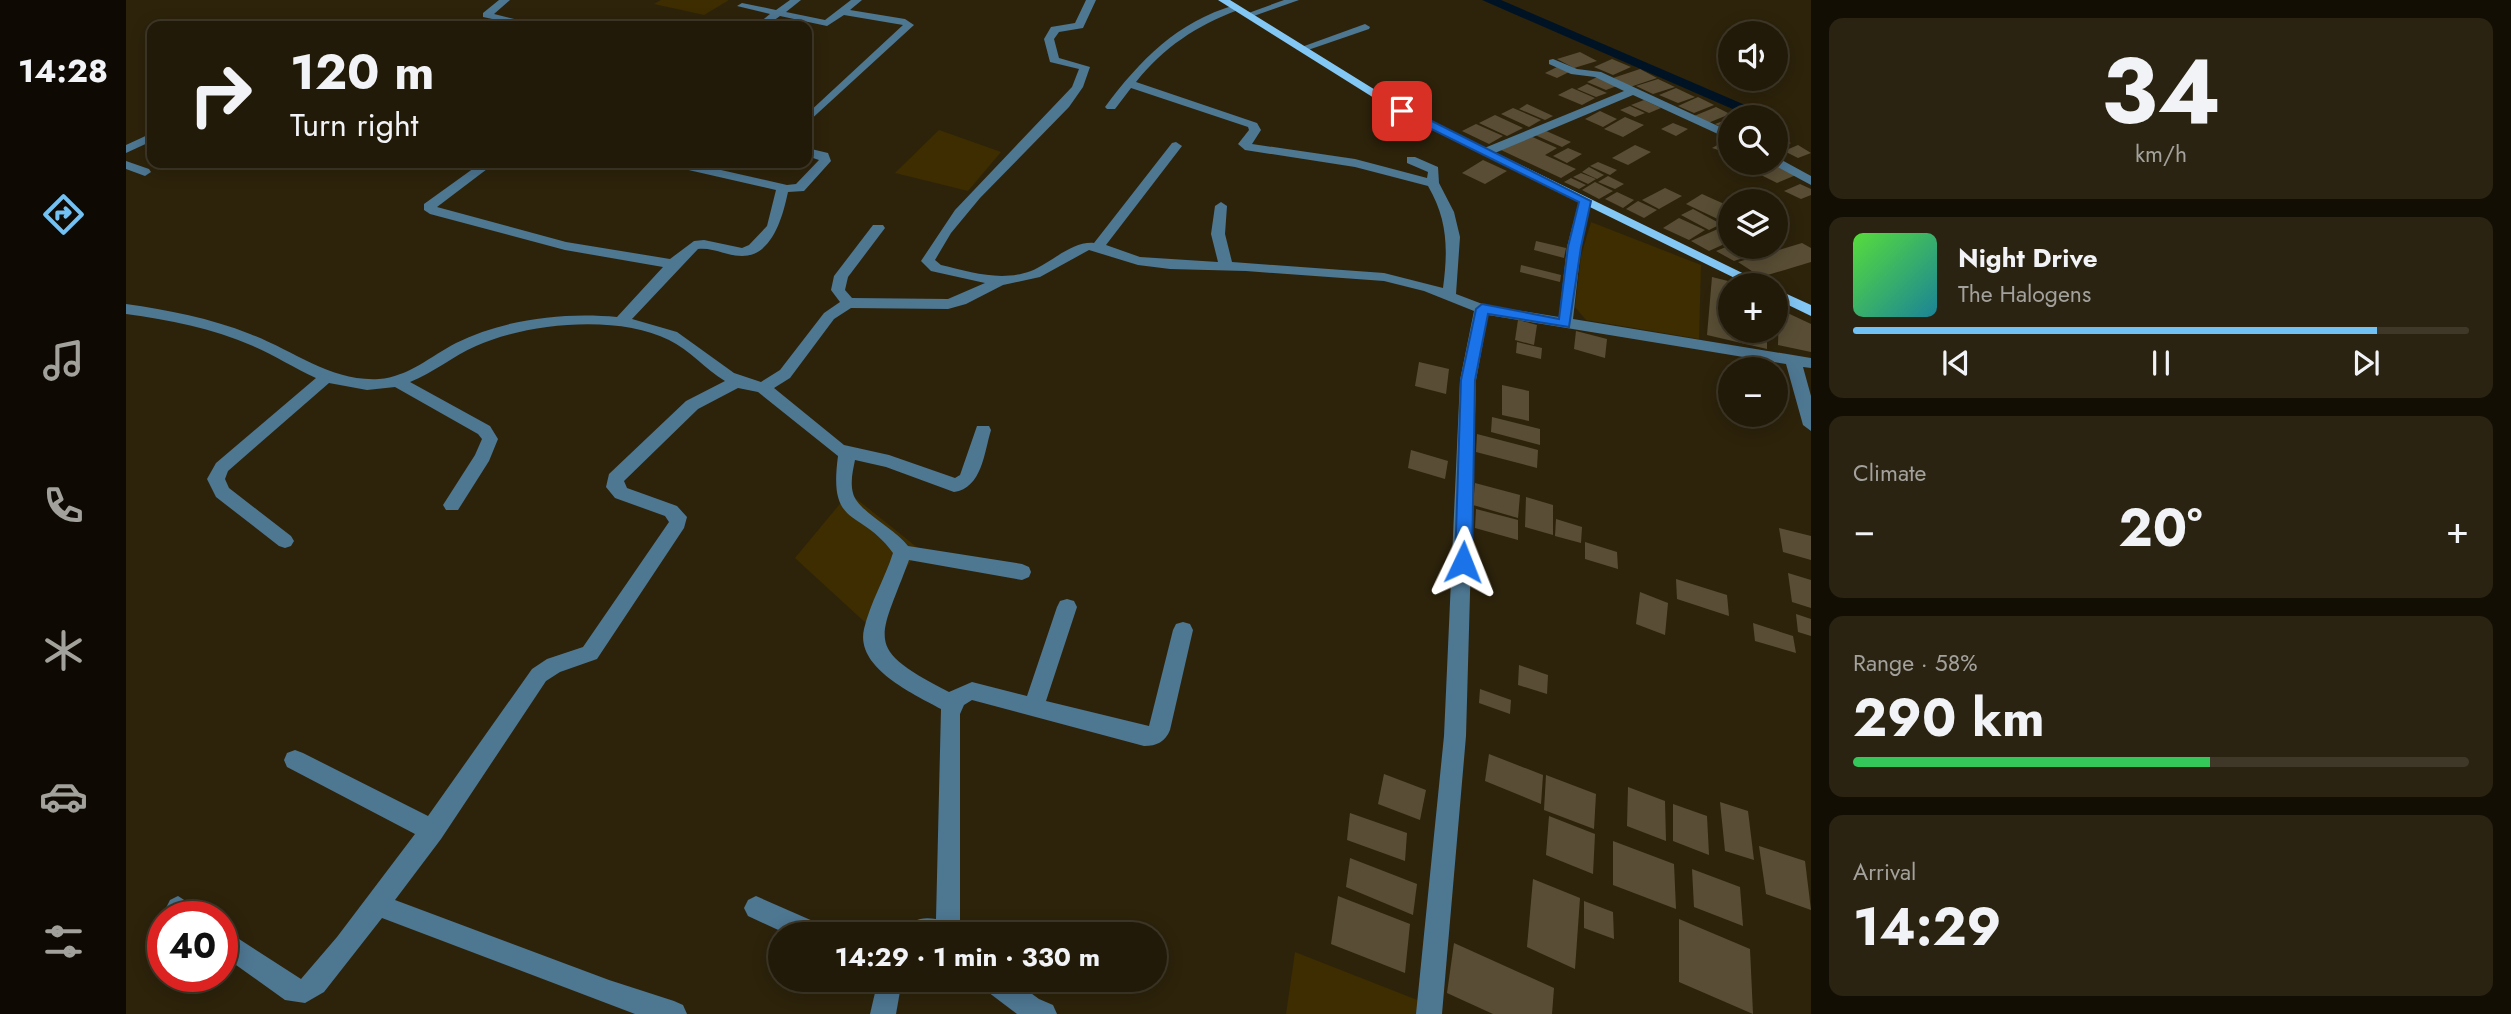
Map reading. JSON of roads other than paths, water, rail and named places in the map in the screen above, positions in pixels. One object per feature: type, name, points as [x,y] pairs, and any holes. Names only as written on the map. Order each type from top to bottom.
[{"type":"main road","points":[[1223,0],[1376,96],[1735,273]]},
{"type":"main road","points":[[1788,299],[1811,311]]},
{"type":"street","points":[[505,0],[486,15],[514,21]]},
{"type":"street","points":[[767,21],[796,0]]},
{"type":"street","points":[[742,6],[827,23],[857,0]]},
{"type":"street","points":[[999,282],[936,268],[928,261],[937,244],[963,211],[1075,93],[1085,67],[1054,60],[1049,38],[1055,29],[1079,26],[1091,0]]},
{"type":"street","points":[[1248,15],[1294,0]]},
{"type":"street","points":[[1111,107],[1144,63],[1176,34],[1188,26],[1235,8]]},
{"type":"street","points":[[812,115],[909,26],[905,22],[844,12]]},
{"type":"street","points":[[1301,49],[1365,27]]},
{"type":"street","points":[[1553,62],[1578,72],[1597,74],[1718,132]]},
{"type":"street","points":[[1129,84],[1253,125],[1255,131],[1244,144],[1249,147],[1355,163],[1433,183]]},
{"type":"street","points":[[1486,152],[1633,91]]},
{"type":"street","points":[[126,149],[147,139]]},
{"type":"street","points":[[1098,247],[1176,146]]},
{"type":"street","points":[[697,168],[784,188],[800,188],[825,161],[824,156],[812,153]]},
{"type":"street","points":[[1411,160],[1434,170],[1433,183],[1450,212],[1454,254],[1449,295]]},
{"type":"street","points":[[126,165],[145,172]]},
{"type":"street","points":[[482,168],[429,207],[435,211],[565,246],[673,264]]},
{"type":"street","points":[[1788,168],[1811,181]]},
{"type":"street","points":[[620,323],[673,264],[697,244],[738,252],[750,251],[774,227],[784,188]]},
{"type":"street","points":[[1564,324],[1574,247],[1585,201]]},
{"type":"street","points":[[1221,206],[1218,234],[1226,266]]},
{"type":"street","points":[[848,303],[838,290],[841,276],[878,228]]},
{"type":"street","points":[[763,388],[785,374],[829,316],[848,303],[948,304],[961,301],[999,282],[1035,274],[1087,246],[1152,264],[1384,276],[1405,280],[1482,309],[1802,361],[1811,425]]},
{"type":"street","points":[[126,309],[171,315],[225,329],[326,377],[368,385],[399,383],[472,341],[511,329],[544,323],[589,320],[620,323],[671,335],[737,382],[763,388],[847,454],[889,461],[942,482],[962,484],[968,478],[983,430]]},
{"type":"street","points":[[1429,1014],[1455,736],[1468,380],[1482,309]]},
{"type":"street","points":[[285,541],[222,492],[216,479],[222,467],[326,377]]},
{"type":"street","points":[[238,951],[294,991],[305,990],[315,983],[433,831],[539,675],[554,665],[590,653],[678,523],[678,517],[671,511],[621,493],[615,486],[615,480],[692,405],[737,382]]},
{"type":"street","points":[[399,383],[484,430],[490,439],[483,457],[452,505]]},
{"type":"street","points":[[847,454],[845,494],[850,505],[897,542],[902,552],[873,634],[877,650],[889,668],[953,705]]},
{"type":"street","points":[[902,552],[1022,572]]},
{"type":"street","points":[[1034,706],[1067,607]]},
{"type":"street","points":[[950,922],[950,714],[960,693],[972,691],[1144,736],[1153,736],[1160,730],[1183,630]]},
{"type":"street","points":[[295,760],[433,831]]},
{"type":"street","points":[[378,905],[609,993],[674,1014]]},
{"type":"street","points":[[756,908],[787,922]]},
{"type":"street","points":[[883,1014],[888,992]]},
{"type":"street","points":[[1009,992],[1031,1009],[1044,1014]]},
{"type":"water","points":[[1482,0],[1501,0],[1745,105],[1723,105]]}]
